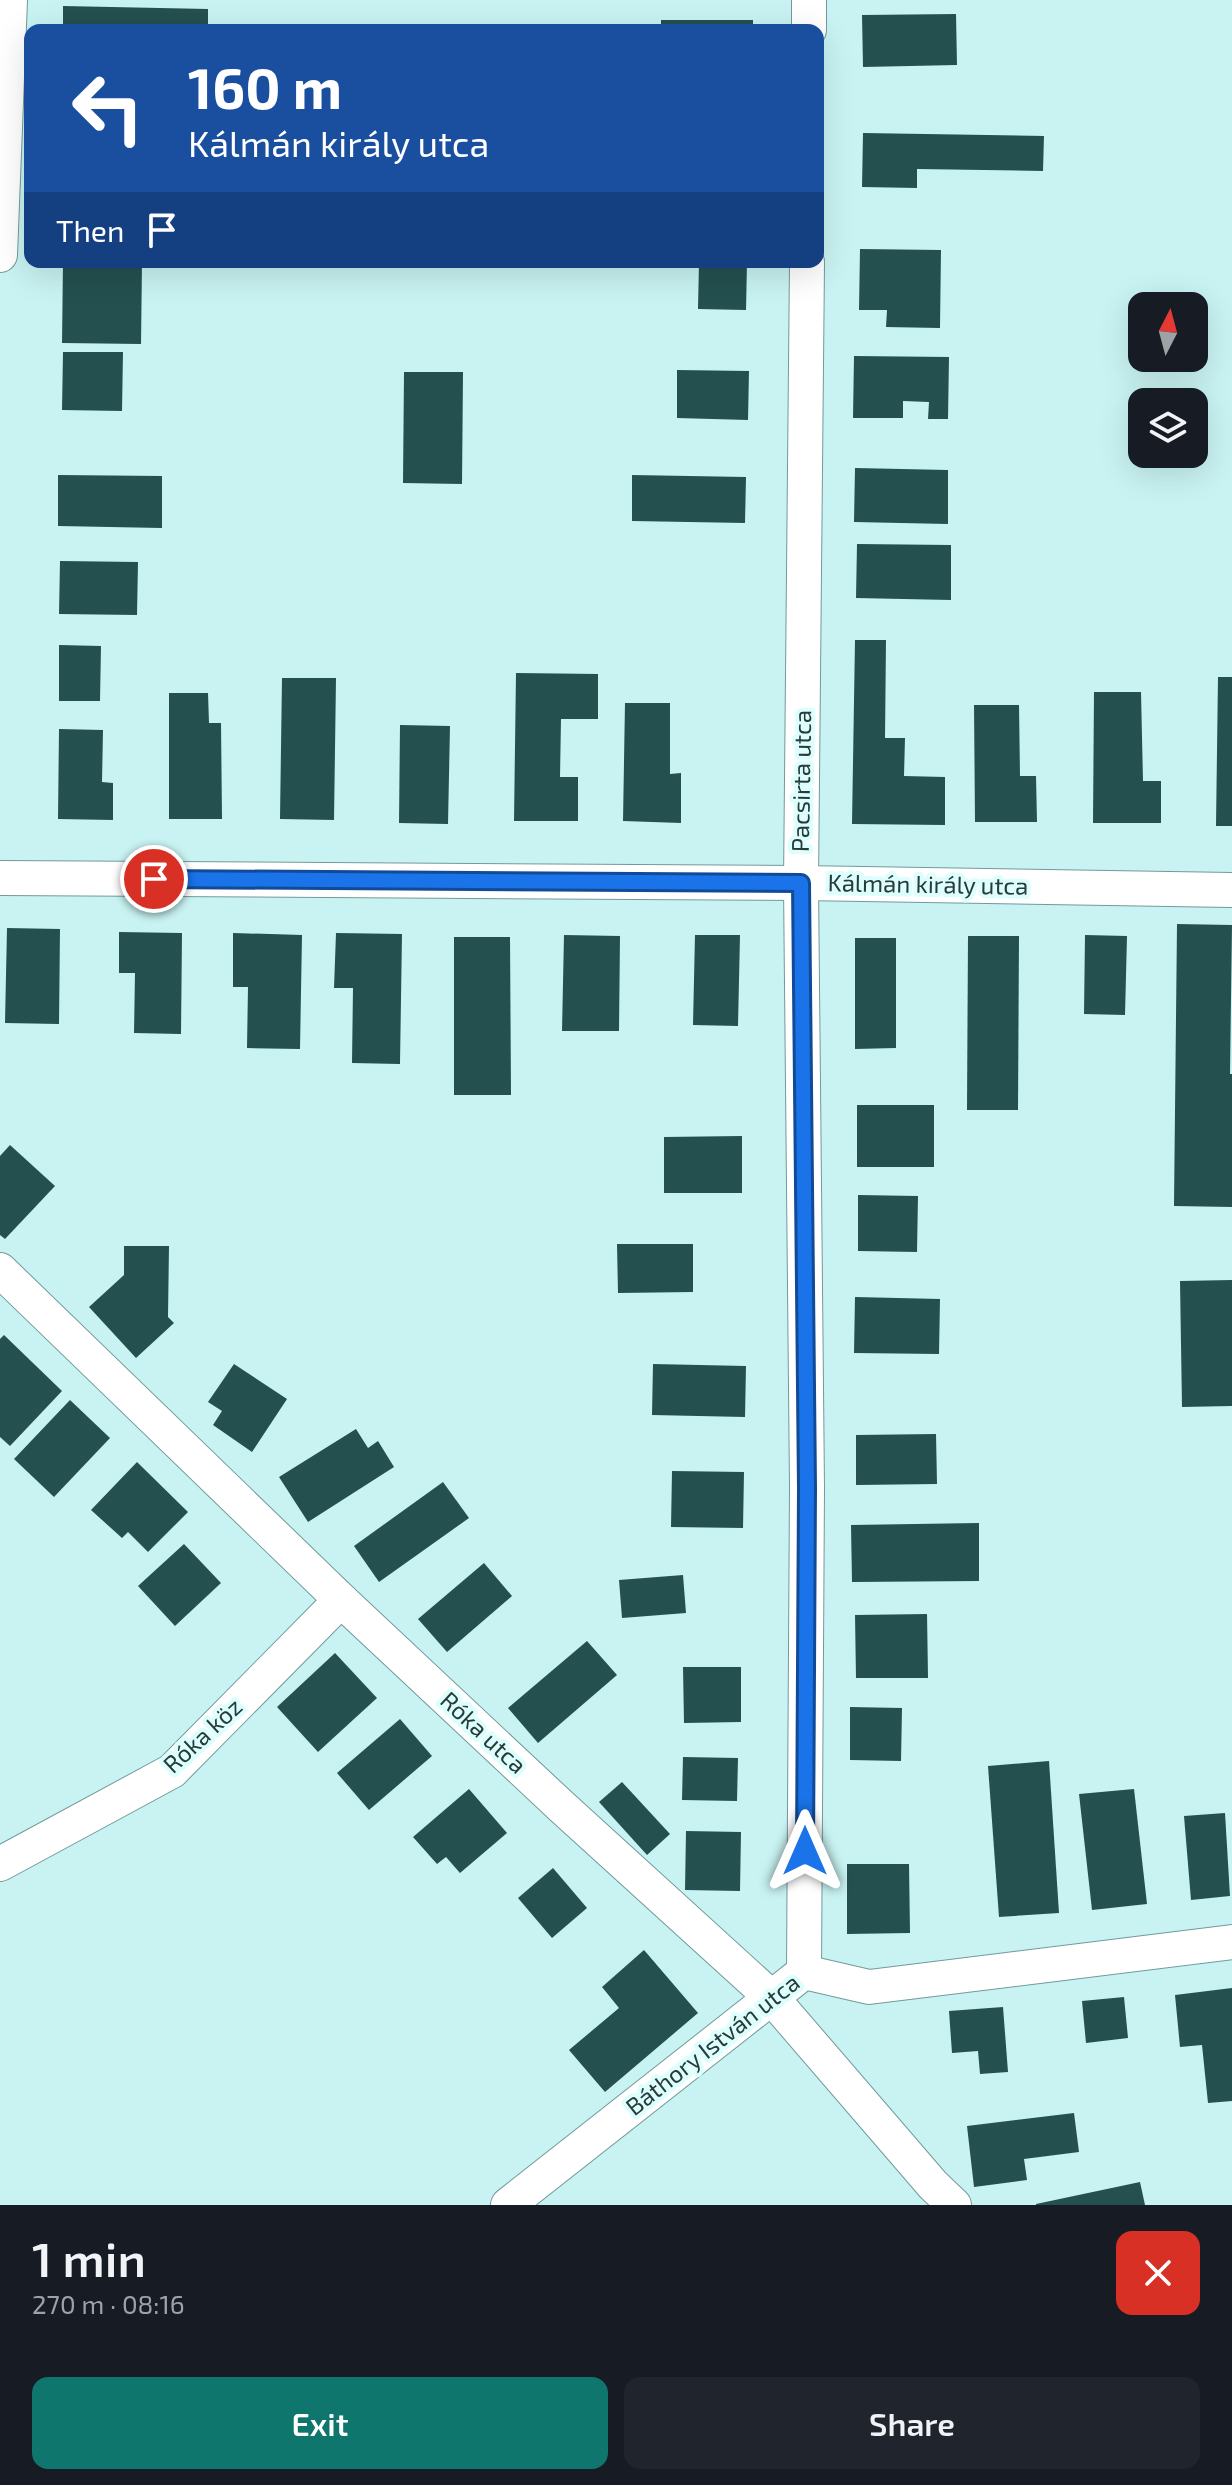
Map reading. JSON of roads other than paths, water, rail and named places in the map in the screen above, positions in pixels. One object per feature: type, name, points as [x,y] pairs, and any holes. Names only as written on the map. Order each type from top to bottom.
[{"type":"street","points":[[0,255],[10,0]]},
{"type":"street","points":[[809,0],[809,24]]},
{"type":"street","name":"Pacsirta utca","points":[[804,1972],[807,1488],[801,883],[807,268]]},
{"type":"street","name":"Kálmán király utca","points":[[0,878],[801,883],[1232,890]]},
{"type":"street","name":"Róka utca","points":[[0,1270],[341,1600],[772,1998],[933,2185],[954,2205]]},
{"type":"street","name":"Róka köz","points":[[0,1864],[172,1771],[341,1600]]},
{"type":"street","name":"Báthory István utca","points":[[508,2205],[804,1972],[869,1987],[1232,1942]]}]
